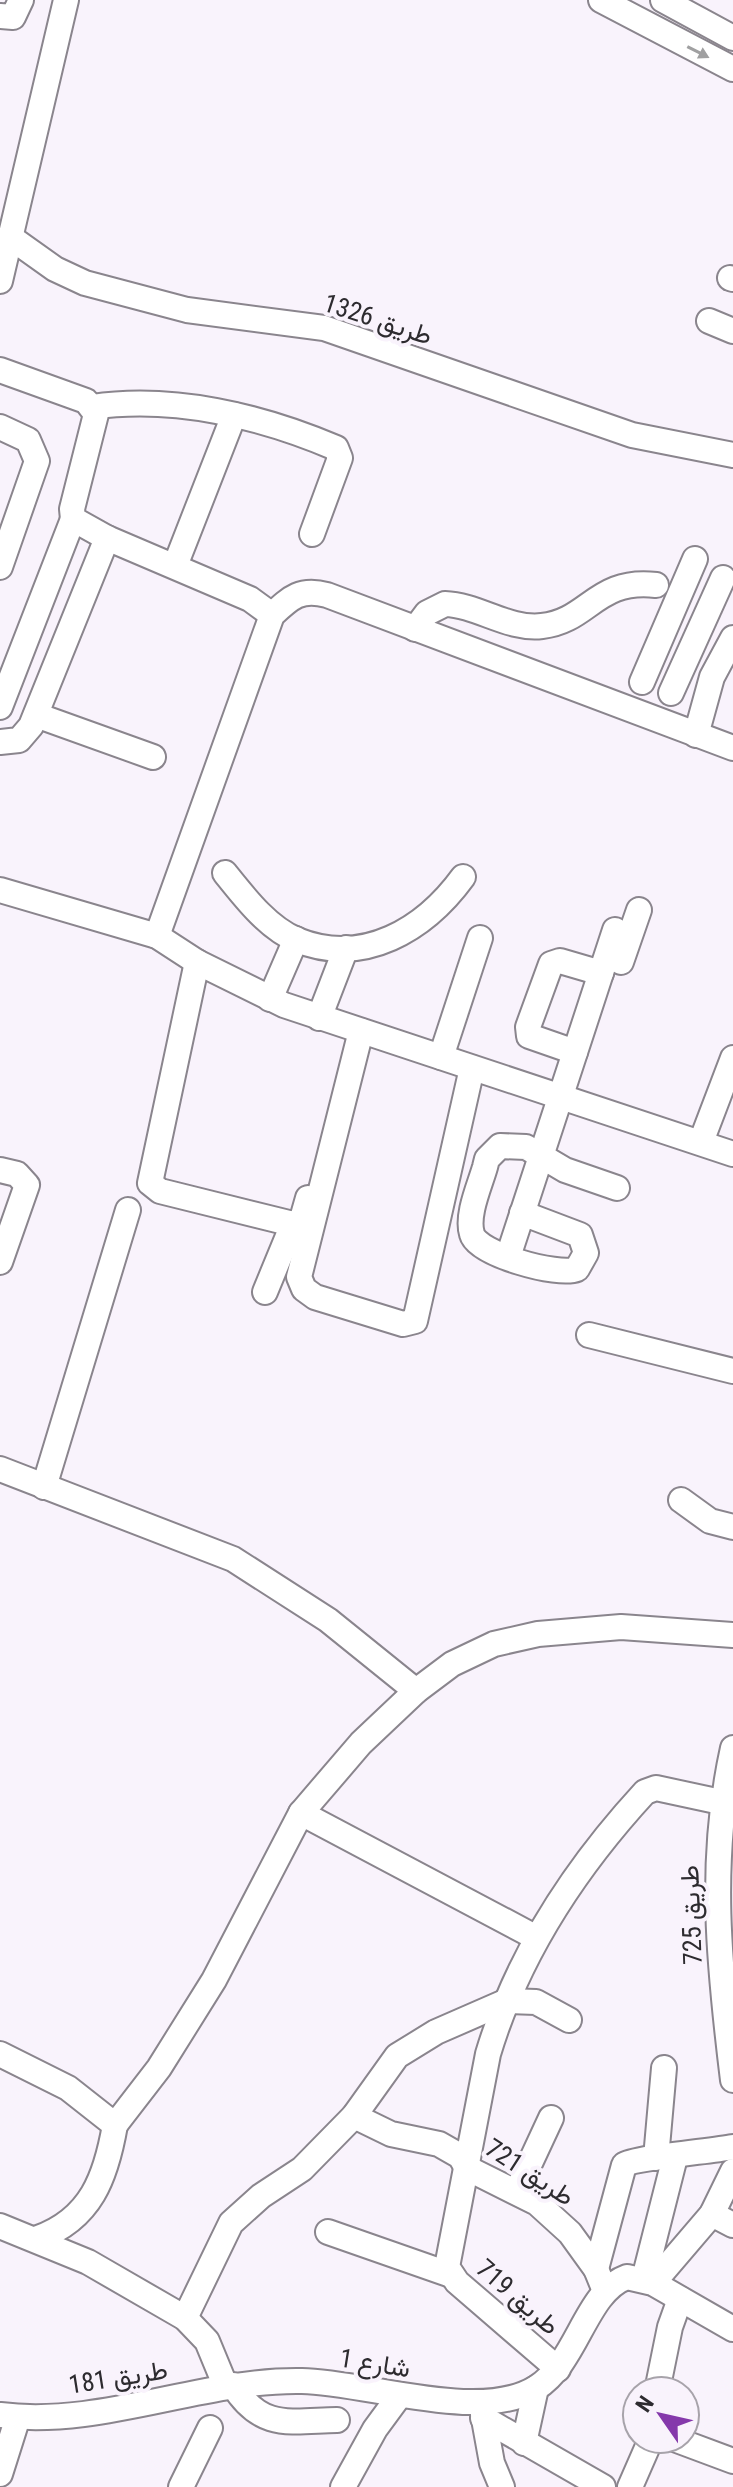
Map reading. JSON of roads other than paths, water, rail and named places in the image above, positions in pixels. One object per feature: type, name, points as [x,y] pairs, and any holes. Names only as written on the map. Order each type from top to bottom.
[{"type":"street","points":[[0,16],[13,17],[21,0]]},
{"type":"street","points":[[0,281],[66,0]]},
{"type":"street","points":[[601,0],[733,69]]},
{"type":"street","points":[[663,0],[733,38]]},
{"type":"street","name":"طريق 1326","points":[[10,237],[55,269],[85,283],[187,310],[324,328],[632,435],[733,455]]},
{"type":"street","points":[[709,321],[733,331]]},
{"type":"street","points":[[0,370],[86,401],[92,407],[96,422],[72,509],[73,519],[0,707]]},
{"type":"street","points":[[92,407],[148,403],[234,415],[330,446],[339,453],[338,464],[312,534]]},
{"type":"street","points":[[175,566],[234,415]]},
{"type":"street","points":[[0,427],[28,440],[37,453],[8,523],[0,567]]},
{"type":"street","points":[[73,519],[107,538],[250,599],[272,615]]},
{"type":"street","points":[[0,742],[19,740],[36,715],[107,538]]},
{"type":"street","points":[[642,682],[695,559]]},
{"type":"street","points":[[671,693],[723,578]]},
{"type":"street","points":[[415,629],[427,613],[445,604],[513,623],[543,626],[571,616],[612,588],[626,584],[656,585]]},
{"type":"street","points":[[157,936],[272,615],[293,595],[309,590],[733,748]]},
{"type":"street","points":[[674,613],[700,630],[730,643],[709,685],[696,735]]},
{"type":"street","points":[[36,715],[153,757]]},
{"type":"street","points":[[225,873],[268,920],[296,939],[346,948],[381,942],[414,928],[442,906],[463,877]]},
{"type":"street","points":[[0,890],[157,936],[197,962],[270,999],[319,1018],[733,1154]]},
{"type":"street","points":[[508,1257],[541,1155],[567,1098],[639,910]]},
{"type":"street","points":[[567,1098],[575,1052],[615,930]]},
{"type":"street","points":[[441,1057],[480,938]]},
{"type":"street","points":[[270,999],[296,939]]},
{"type":"street","points":[[319,1018],[346,948]]},
{"type":"street","points":[[575,1052],[529,1036],[528,1027],[551,964],[560,961],[601,973]]},
{"type":"street","points":[[197,962],[150,1183],[160,1191],[293,1224],[299,1222],[354,1029]]},
{"type":"street","points":[[354,1029],[299,1277],[304,1289],[315,1297],[403,1324],[415,1321],[472,1068]]},
{"type":"street","points":[[701,1142],[733,1058]]},
{"type":"street","points":[[522,1213],[580,1235],[585,1244],[583,1262],[577,1269],[559,1273],[508,1257],[481,1248],[472,1236],[471,1221],[485,1167],[493,1151],[509,1144],[541,1155],[565,1170],[617,1188]]},
{"type":"street","points":[[0,1170],[17,1174],[27,1185],[0,1262]]},
{"type":"street","points":[[44,1487],[128,1210]]},
{"type":"street","points":[[265,1292],[293,1224]]},
{"type":"street","points":[[589,1335],[733,1371]]},
{"type":"street","points":[[0,1469],[233,1559],[328,1620],[416,1691]]},
{"type":"street","points":[[681,1500],[710,1521],[733,1527]]},
{"type":"street","points":[[38,2238],[68,2224],[92,2200],[105,2169],[115,2125],[159,2068],[214,1980],[301,1813],[361,1743],[416,1691],[452,1664],[494,1644],[538,1634],[621,1627],[733,1635]]},
{"type":"street","name":"طريق 725","points":[[733,1748],[721,1802],[725,1836],[733,2080]]},
{"type":"street","name":"طريق 719","points":[[558,2369],[451,2275],[447,2258],[488,2054],[535,1937],[564,1893],[645,1792],[656,1788],[721,1802]]},
{"type":"street","points":[[301,1813],[535,1937]]},
{"type":"street","points":[[185,2318],[231,2223],[261,2196],[302,2169],[354,2116],[397,2056],[436,2032],[507,2001],[536,2002],[569,2020]]},
{"type":"street","points":[[0,2054],[68,2088],[115,2125]]},
{"type":"street","points":[[648,2281],[666,2158],[664,2068]]},
{"type":"street","name":"طريق 721","points":[[354,2116],[391,2134],[439,2144],[460,2156],[467,2168],[517,2191],[554,2217],[600,2280]]},
{"type":"street","points":[[517,2191],[551,2118]]},
{"type":"street","name":"شارع 1","points":[[229,2386],[304,2381],[365,2388],[482,2409],[536,2388],[558,2369],[600,2280],[619,2173],[631,2160],[666,2158],[733,2147]]},
{"type":"street","points":[[648,2281],[722,2219],[733,2171]]},
{"type":"street","points":[[0,2226],[38,2238],[88,2262],[185,2318],[207,2341],[229,2386],[248,2406],[270,2419],[337,2420]]},
{"type":"street","points":[[328,2232],[451,2275]]},
{"type":"street","points":[[600,2280],[627,2277],[648,2281],[733,2329]]},
{"type":"street","points":[[660,2375],[670,2327],[680,2299]]},
{"type":"street","name":"طريق 181","points":[[0,2474],[9,2416],[98,2411],[229,2386]]},
{"type":"street","points":[[365,2388],[373,2409],[375,2429]]},
{"type":"street","points":[[524,2443],[536,2388]]},
{"type":"street","points":[[343,2487],[375,2429],[400,2395]]},
{"type":"street","points":[[482,2409],[524,2443],[603,2487]]},
{"type":"street","points":[[482,2409],[492,2463],[502,2487]]},
{"type":"street","points":[[181,2487],[210,2428]]},
{"type":"street","points":[[701,2449],[733,2461]]},
{"type":"street","points":[[630,2487],[644,2455]]}]
